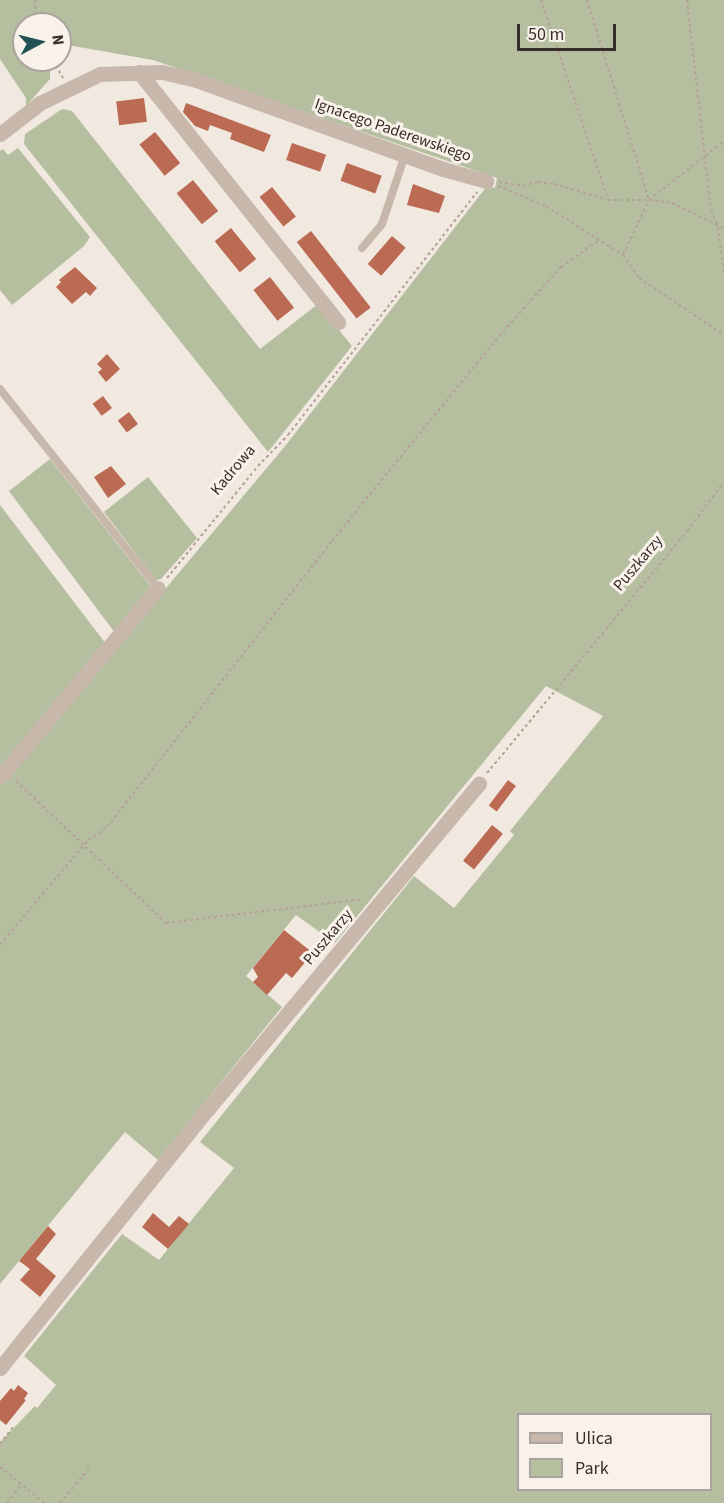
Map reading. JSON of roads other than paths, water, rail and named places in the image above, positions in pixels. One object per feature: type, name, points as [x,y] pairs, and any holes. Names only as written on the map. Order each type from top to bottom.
[{"type":"street","points":[[139,72],[338,322]]},
{"type":"street","name":"Ignacego Paderewskiego","points":[[0,134],[40,103],[100,74],[162,72],[196,80],[405,155],[486,181]]},
{"type":"street","points":[[3,774],[158,588]]},
{"type":"street","name":"Puszkarzy","points":[[0,1368],[215,1101],[479,783]]},
{"type":"lane","points":[[362,248],[382,224],[405,155]]},
{"type":"lane","points":[[0,389],[158,588]]}]
